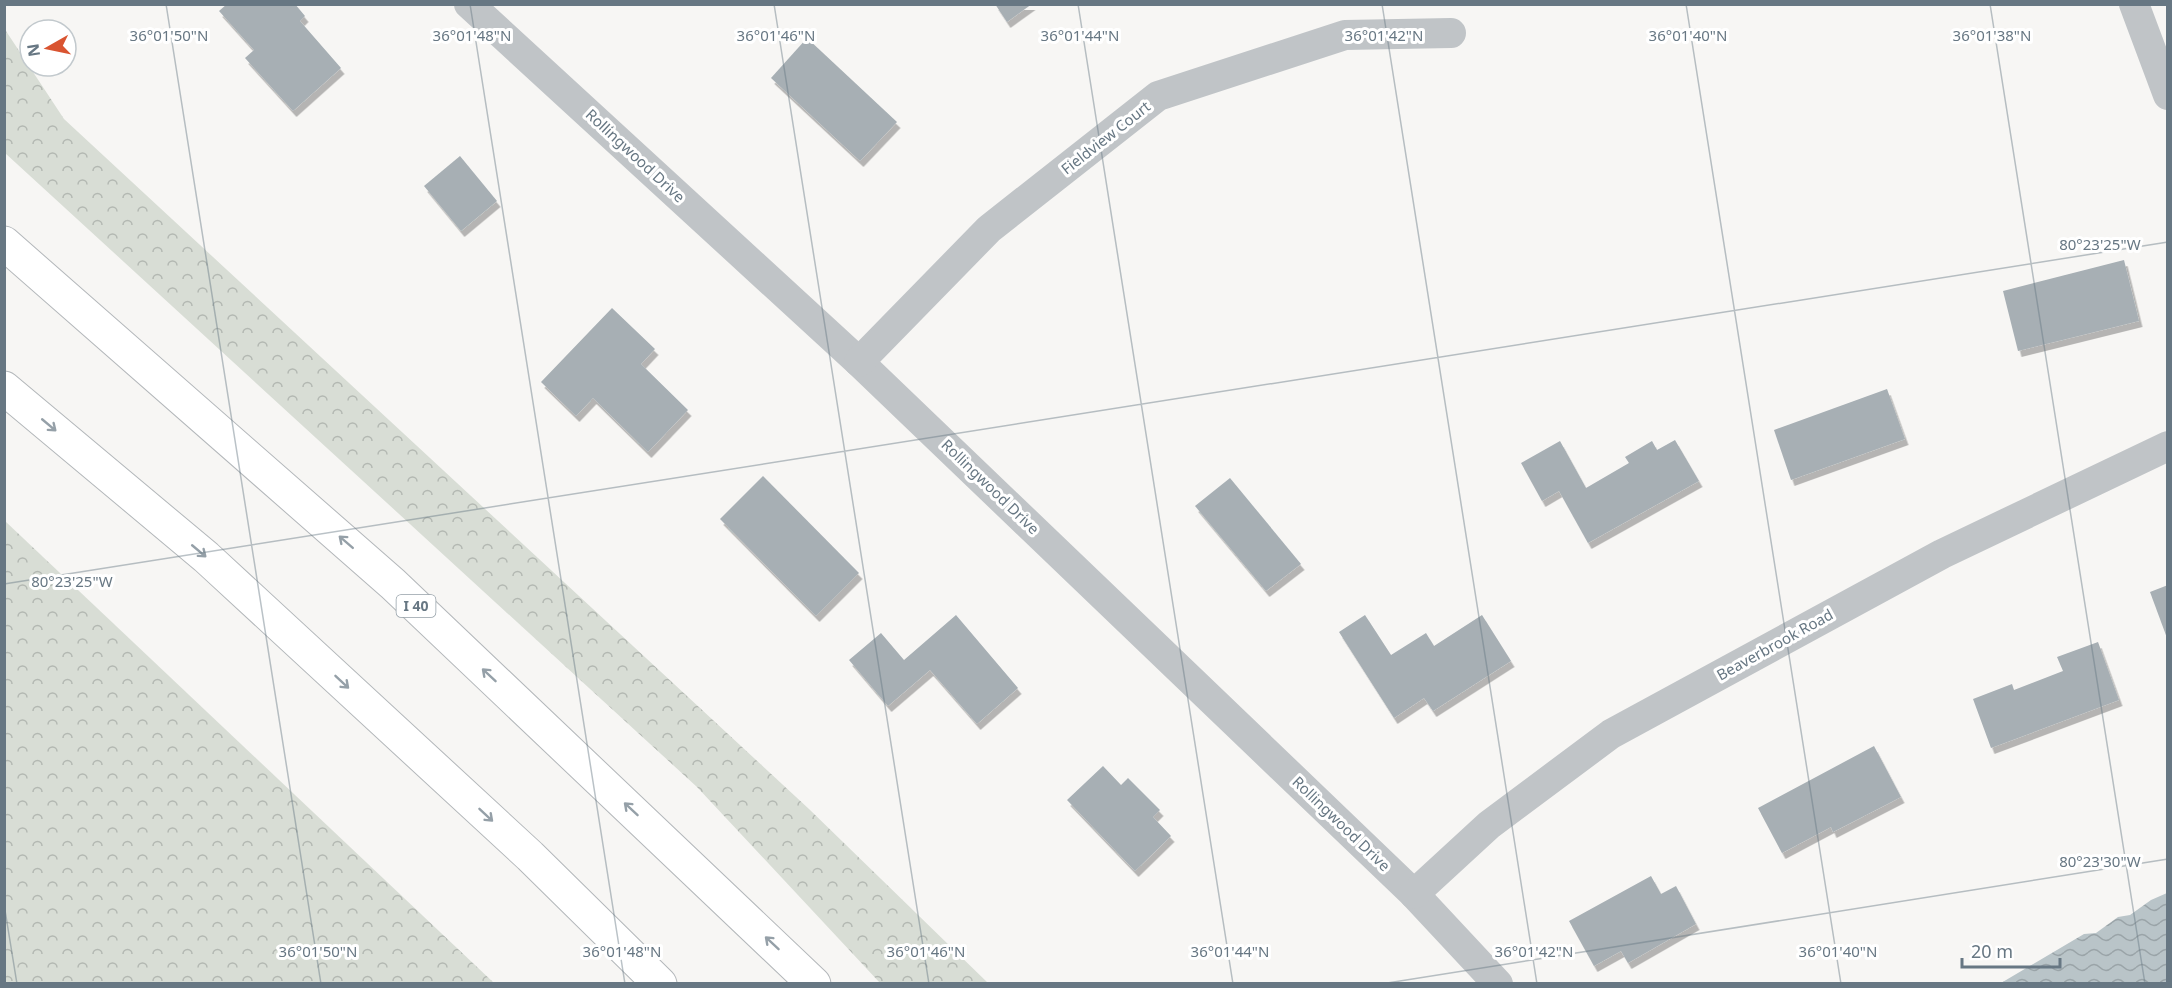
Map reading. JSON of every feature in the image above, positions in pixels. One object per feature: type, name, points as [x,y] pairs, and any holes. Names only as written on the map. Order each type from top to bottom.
[{"type":"highway","name":"I 40","points":[[4,243],[393,584],[814,984]]},
{"type":"highway","points":[[4,388],[206,557],[530,856],[660,984]]},
{"type":"street","name":"Rollingwood Drive","points":[[470,4],[859,362],[1414,894],[1498,984]]},
{"type":"street","points":[[2134,4],[2168,95]]},
{"type":"street","name":"Fieldview Court","points":[[859,362],[989,229],[1158,96],[1345,35],[1451,33]]},
{"type":"street","name":"Beaverbrook Road","points":[[1414,894],[1489,825],[1611,734],[1942,554],[2168,446]]},
{"type":"green space","points":[[4,28],[18,49],[18,78],[37,78],[64,119],[809,809],[988,983],[880,983],[697,787],[5,153]]},
{"type":"green space","points":[[5,521],[494,983],[5,983]]},
{"type":"water","points":[[2167,893],[2167,983],[2001,983],[2084,934],[2096,933],[2118,917],[2130,915],[2151,900]]},
{"type":"building","points":[[227,4],[295,4],[305,16],[300,21],[341,68],[293,111],[245,58],[254,50],[219,11]]},
{"type":"building","points":[[995,4],[1032,4],[1007,22]]},
{"type":"building","points":[[807,38],[897,122],[860,161],[771,78]]},
{"type":"building","points":[[460,156],[497,201],[461,231],[424,186]]},
{"type":"building","points":[[2124,260],[2139,321],[2018,351],[2003,291]]},
{"type":"building","points":[[612,308],[655,349],[641,364],[688,410],[648,452],[593,398],[576,416],[541,382]]},
{"type":"building","points":[[1887,389],[1905,439],[1791,480],[1774,430]]},
{"type":"building","points":[[1675,440],[1699,481],[1588,543],[1559,491],[1542,501],[1521,463],[1560,441],[1586,488],[1629,463],[1625,457],[1652,441],[1657,450]]},
{"type":"building","points":[[763,476],[859,573],[816,616],[720,519]]},
{"type":"building","points":[[1230,478],[1301,564],[1266,591],[1195,506]]},
{"type":"building","points":[[2168,585],[2168,638],[2167,638],[2150,592]]},
{"type":"building","points":[[956,615],[1018,688],[977,724],[930,670],[888,706],[849,660],[881,633],[904,660]]},
{"type":"building","points":[[1365,615],[1391,655],[1426,633],[1434,646],[1482,615],[1511,661],[1433,711],[1424,698],[1394,718],[1339,632]]},
{"type":"building","points":[[2098,642],[2119,700],[1991,748],[1973,699],[2012,684],[2014,690],[2063,671],[2057,657]]},
{"type":"building","points":[[1874,746],[1901,797],[1833,832],[1831,827],[1782,853],[1758,808]]},
{"type":"building","points":[[1103,766],[1121,785],[1128,778],[1160,810],[1153,817],[1171,836],[1135,871],[1067,800]]},
{"type":"building","points":[[1651,876],[1661,894],[1676,886],[1696,924],[1628,963],[1621,951],[1594,966],[1569,921]]}]
